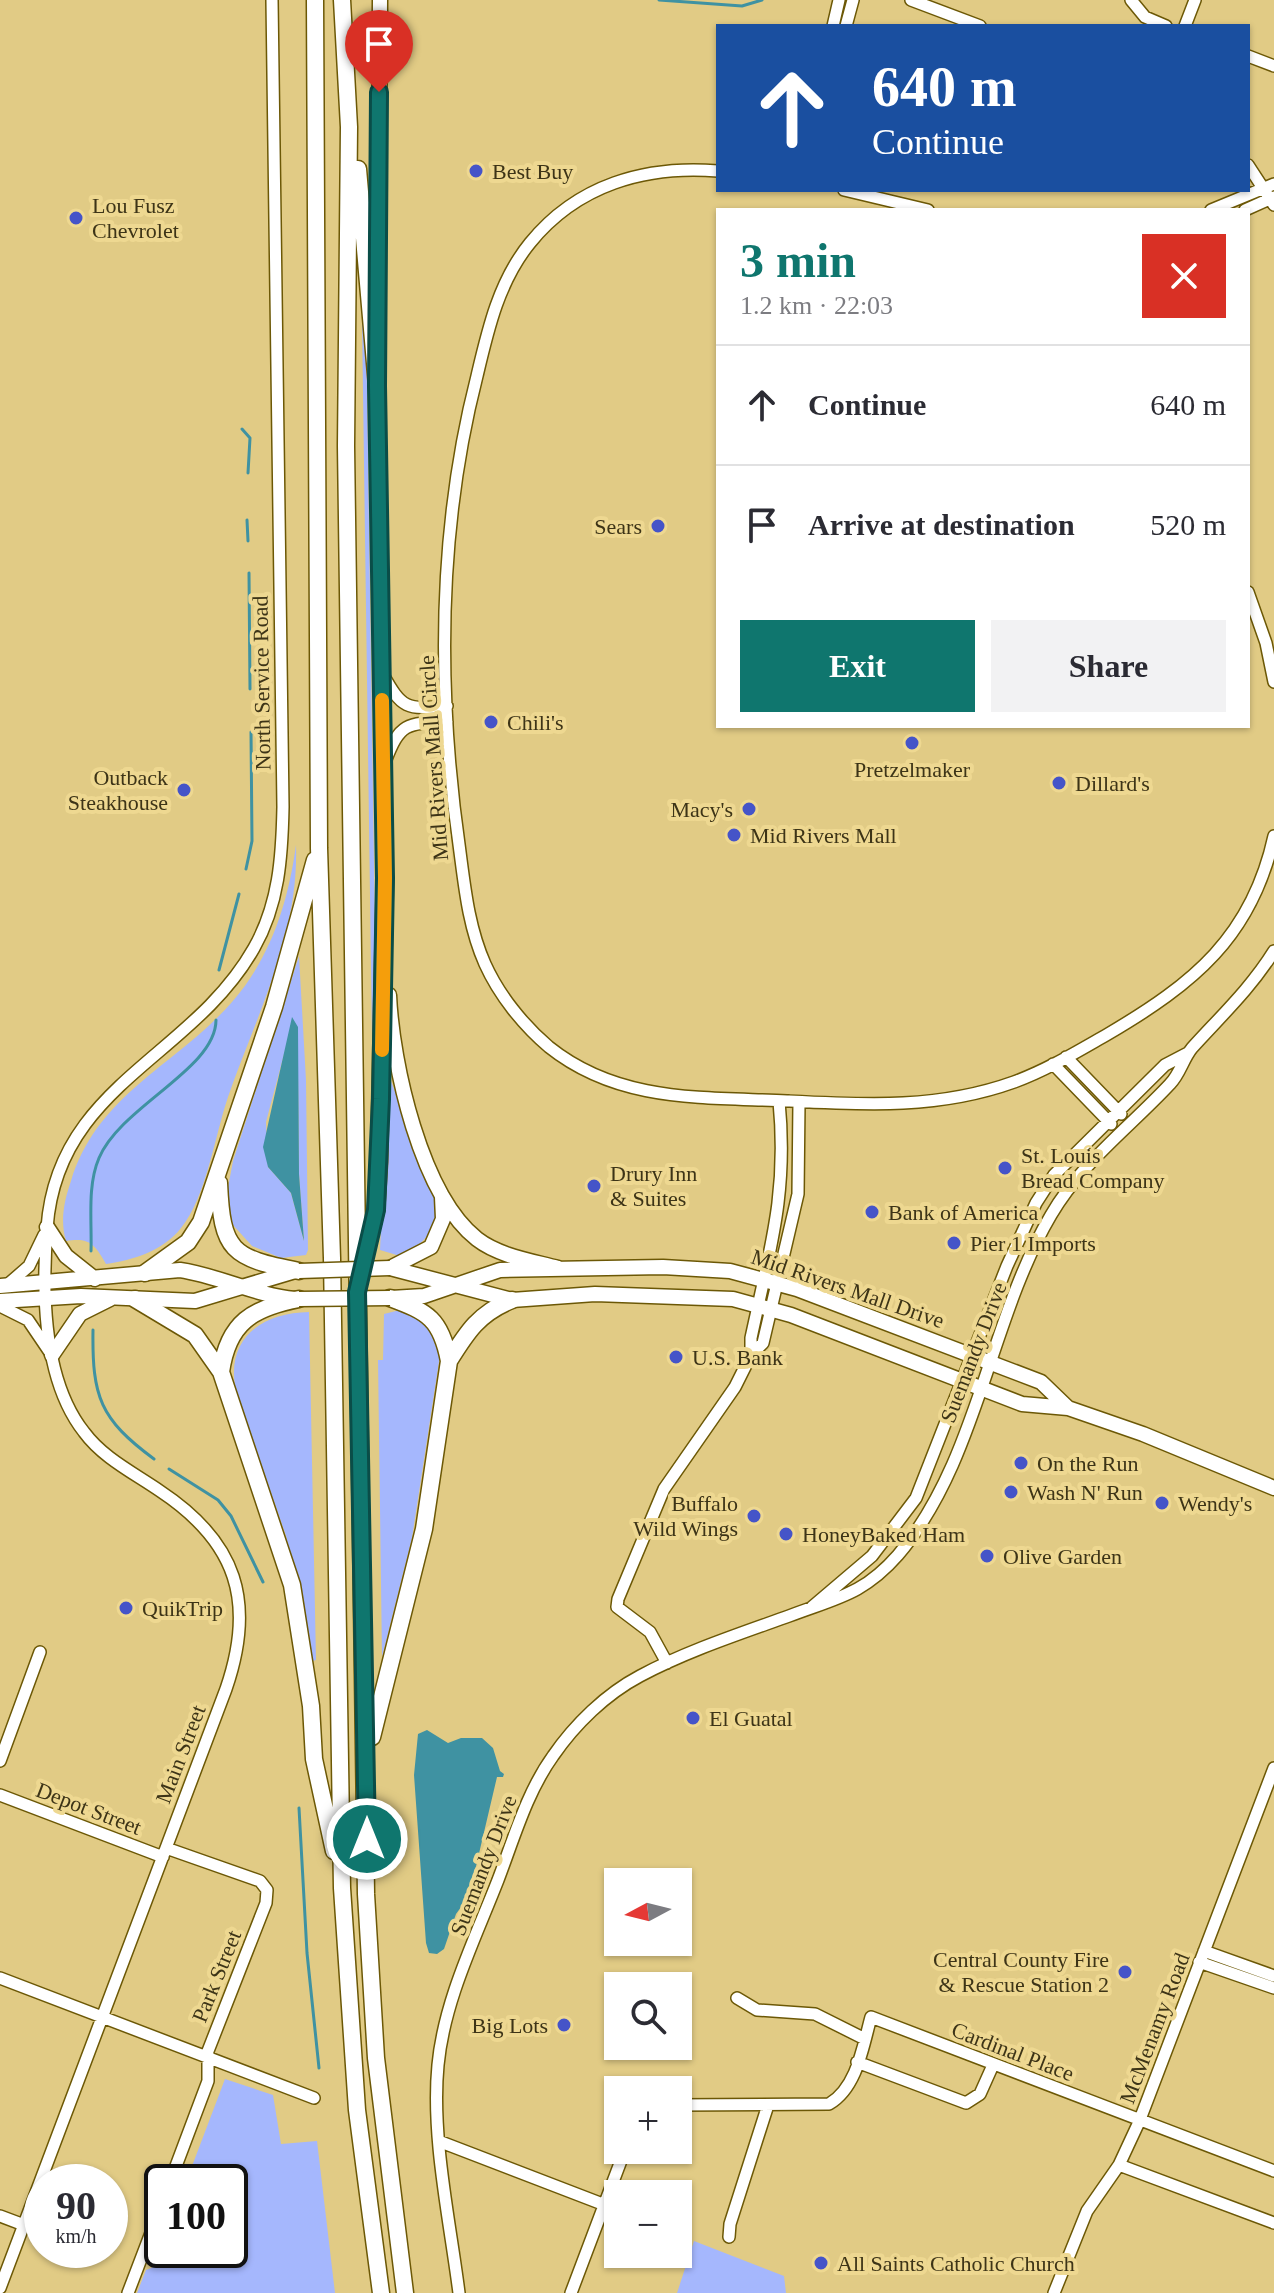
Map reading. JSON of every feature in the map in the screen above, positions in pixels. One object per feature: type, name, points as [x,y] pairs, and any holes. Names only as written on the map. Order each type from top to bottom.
[{"type":"highway","points":[[315,0],[319,848],[332,1258],[342,1888],[357,2110],[381,2293]]},
{"type":"highway","points":[[342,0],[349,127],[346,446],[357,1292],[367,1758],[366,1894],[373,2011],[405,2293]]},
{"type":"highway","points":[[349,127],[358,167],[377,386]]},
{"type":"highway","points":[[145,1273],[188,1242],[201,1222],[274,1007],[319,848]]},
{"type":"highway","points":[[357,1292],[376,1210],[385,878]]},
{"type":"highway","points":[[219,1173],[220,1223],[229,1240],[255,1261],[299,1271]]},
{"type":"highway","points":[[367,1758],[424,1529],[449,1361],[445,1340],[434,1319],[419,1309],[390,1298]]},
{"type":"highway","points":[[135,1299],[195,1335],[221,1372],[292,1585],[309,1693],[314,1759],[342,1888]]},
{"type":"highway","points":[[221,1372],[227,1345],[238,1326],[268,1305],[299,1299]]},
{"type":"highway","points":[[449,1361],[468,1328],[495,1307],[512,1300]]},
{"type":"main road","points":[[380,0],[377,386],[385,878],[395,1055],[405,1098],[442,1196],[458,1221],[479,1241],[497,1251],[558,1268]]},
{"type":"main road","points":[[390,1268],[414,1259],[431,1247],[443,1219],[442,1196]]},
{"type":"main road","points":[[47,1227],[66,1256],[95,1280]]},
{"type":"main road","name":"Mid Rivers Mall Drive","points":[[0,1304],[48,1298],[195,1301],[240,1285],[299,1271],[390,1268],[512,1300],[595,1294],[673,1294],[733,1299],[773,1310],[1032,1406],[1068,1408],[1143,1434],[1274,1488]]},
{"type":"main road","name":"Mid Rivers Mall Drive","points":[[3,1286],[180,1270],[260,1293],[299,1299],[390,1298],[424,1296],[500,1270],[698,1268],[779,1284],[973,1356],[1041,1382],[1068,1408]]},
{"type":"main road","points":[[52,1355],[80,1314],[115,1297]]},
{"type":"street","name":"North Service Road","points":[[47,1282],[47,1227],[53,1190],[67,1147],[87,1119],[116,1088],[211,1004],[235,978],[263,928],[278,885],[283,807],[272,0]]},
{"type":"street","points":[[833,24],[839,0]]},
{"type":"street","points":[[847,24],[853,0]]},
{"type":"street","points":[[911,0],[975,24]]},
{"type":"street","points":[[1131,0],[1145,17],[1161,24]]},
{"type":"street","points":[[1186,24],[1195,0]]},
{"type":"street","points":[[1250,57],[1274,64]]},
{"type":"street","points":[[1250,167],[1268,186],[1273,200],[1250,208]]},
{"type":"street","name":"Mid Rivers Mall Circle","points":[[716,171],[659,170],[595,190],[550,222],[511,271],[484,347],[453,487],[444,593],[447,722],[455,819],[471,923],[496,985],[529,1028],[571,1061],[634,1090],[683,1097],[886,1106],[936,1102],[989,1091],[1066,1057],[1158,1004],[1205,967],[1248,910],[1269,860],[1274,836]]},
{"type":"street","points":[[1216,208],[1268,186]]},
{"type":"street","points":[[852,192],[920,208]]},
{"type":"street","points":[[1250,598],[1266,643],[1274,682]]},
{"type":"street","points":[[382,673],[401,704],[410,708],[447,706]]},
{"type":"street","points":[[383,766],[402,728],[412,723],[447,722]]},
{"type":"street","name":"Suemandy Drive","points":[[459,2293],[441,2142],[438,2067],[446,2021],[535,1786],[551,1758],[590,1713],[636,1678],[812,1607],[835,1603],[866,1584],[897,1556],[921,1525],[938,1494],[1048,1219],[1076,1177],[1175,1080],[1188,1053],[1242,994],[1274,951]]},
{"type":"street","name":"Suemandy Drive","points":[[812,1607],[872,1556],[916,1498],[1007,1266],[1036,1203],[1069,1157],[1165,1065],[1188,1053]]},
{"type":"street","points":[[1066,1057],[1130,1122]]},
{"type":"street","points":[[1053,1064],[1120,1132]]},
{"type":"street","points":[[751,1355],[758,1306],[779,1215],[783,1175],[779,1101]]},
{"type":"street","points":[[667,1663],[650,1632],[617,1607],[618,1599],[664,1489],[735,1387],[751,1355],[763,1343],[798,1194],[799,1102]]},
{"type":"street","points":[[3,1286],[29,1266],[47,1227]]},
{"type":"street","name":"Main Street","points":[[47,1282],[52,1355],[58,1385],[83,1432],[112,1459],[203,1524],[228,1562],[238,1590],[241,1622],[236,1659],[47,2164]]},
{"type":"street","points":[[0,1304],[28,1320],[52,1355]]},
{"type":"street","points":[[0,1761],[40,1652]]},
{"type":"street","name":"McMenamy Road","points":[[1054,2293],[1087,2211],[1119,2165],[1139,2122],[1274,1768]]},
{"type":"street","name":"Depot Street","points":[[0,1795],[165,1853]]},
{"type":"street","name":"Park Street","points":[[165,1853],[260,1881],[267,1890],[266,1903],[208,2051],[208,2081],[177,2164]]},
{"type":"street","points":[[1202,1956],[1274,1976]]},
{"type":"street","points":[[1202,1956],[1274,1988]]},
{"type":"street","points":[[0,1978],[314,2098]]},
{"type":"street","points":[[692,2105],[829,2104],[842,2096],[857,2062],[865,2039],[815,2014],[757,2010],[737,1998]]},
{"type":"street","name":"Cardinal Place","points":[[865,2039],[871,2017],[1139,2122],[1274,2171]]},
{"type":"street","points":[[857,2062],[966,2103],[980,2094],[993,2065]]},
{"type":"street","points":[[729,2237],[730,2224],[768,2105]]},
{"type":"street","points":[[441,2142],[604,2205]]},
{"type":"street","points":[[1119,2165],[1274,2223]]},
{"type":"street","points":[[571,2293],[604,2208]]},
{"type":"street","points":[[0,2216],[24,2225]]},
{"type":"street","name":"Main Street","points":[[0,2288],[24,2225]]},
{"type":"street","points":[[128,2293],[144,2251]]},
{"type":"shaded area","points":[[362,321],[366,321],[376,1001],[373,1109]]},
{"type":"shaded area","points":[[296,845],[291,911],[283,942],[228,1097],[197,1200],[181,1228],[165,1243],[137,1257],[106,1264],[98,1251],[86,1241],[66,1241],[64,1234],[66,1196],[83,1151],[119,1103],[210,1024],[246,985],[276,928]]},
{"type":"shaded area","points":[[299,956],[306,1080],[306,1255],[281,1258],[252,1246],[233,1225],[226,1198],[233,1161]],"holes":[[[287,1043],[298,1073],[299,1174],[304,1241],[291,1193],[268,1167],[266,1122]]]},
{"type":"shaded area","points":[[292,1017],[298,1027],[299,1174],[304,1241],[291,1193],[268,1167],[263,1147]]},
{"type":"shaded area","points":[[388,1073],[436,1201],[435,1221],[428,1235],[400,1256],[380,1250]]},
{"type":"shaded area","points":[[400,1310],[421,1320],[431,1332],[440,1355],[412,1538],[382,1657],[378,1360],[383,1360],[384,1314]]},
{"type":"shaded area","points":[[309,1312],[316,1660],[313,1661],[286,1536],[237,1395],[234,1376],[240,1345],[249,1334],[275,1318]]},
{"type":"shaded area","points":[[427,1730],[448,1743],[461,1738],[482,1738],[493,1748],[500,1771],[504,1774],[497,1777],[469,1896],[456,1914],[444,1949],[437,1954],[429,1953],[426,1943],[414,1775],[418,1734]]},
{"type":"shaded area","points":[[225,2079],[273,2095],[281,2144],[317,2141],[335,2293],[137,2293],[146,2270],[151,2268],[248,2268],[248,2164],[193,2164]]},
{"type":"shaded area","points":[[694,2241],[784,2276],[786,2293],[677,2293],[685,2268],[692,2268]]},
{"type":"waterway","points":[[659,0],[742,6],[762,0]]},
{"type":"waterway","points":[[242,429],[250,438],[248,473]]},
{"type":"waterway","points":[[247,520],[248,541]]},
{"type":"waterway","points":[[249,573],[250,689]]},
{"type":"waterway","points":[[246,869],[252,841],[251,732]]},
{"type":"waterway","points":[[219,970],[239,894]]},
{"type":"waterway","points":[[91,1251],[91,1192],[99,1158],[110,1139],[127,1121],[201,1055],[212,1038],[216,1020]]},
{"type":"waterway","points":[[93,1330],[95,1373],[103,1405],[122,1431],[154,1459]]},
{"type":"waterway","points":[[169,1469],[218,1500],[231,1516],[263,1582]]},
{"type":"waterway","points":[[299,1808],[307,1953],[319,2068]]},
{"type":"waterway","points":[[394,1823],[400,1825]]},
{"type":"slow traffic","points":[[382,700],[385,878],[382,1050]]},
{"type":"place","name":"Best Buy","points":[[476,171]]},
{"type":"place","name":"Lou Fusz Chevrolet","points":[[76,218]]},
{"type":"place","name":"Sears","points":[[658,526]]},
{"type":"place","name":"Chili's","points":[[491,722]]},
{"type":"place","name":"Pretzelmaker","points":[[912,743]]},
{"type":"place","name":"Dillard's","points":[[1059,783]]},
{"type":"place","name":"Outback Steakhouse","points":[[184,790]]},
{"type":"place","name":"Macy's","points":[[749,809]]},
{"type":"place","name":"Mid Rivers Mall","points":[[734,835]]},
{"type":"place","name":"St. Louis Bread Company","points":[[1005,1168]]},
{"type":"place","name":"Drury Inn & Suites","points":[[594,1186]]},
{"type":"place","name":"Bank of America","points":[[872,1212]]},
{"type":"place","name":"Pier 1 Imports","points":[[954,1243]]},
{"type":"place","name":"U.S. Bank","points":[[676,1357]]},
{"type":"place","name":"On the Run","points":[[1021,1463]]},
{"type":"place","name":"Wash N' Run","points":[[1011,1492]]},
{"type":"place","name":"Wendy's","points":[[1162,1503]]},
{"type":"place","name":"Buffalo Wild Wings","points":[[754,1516]]},
{"type":"place","name":"HoneyBaked Ham","points":[[786,1534]]},
{"type":"place","name":"Olive Garden","points":[[987,1556]]},
{"type":"place","name":"QuikTrip","points":[[126,1608]]},
{"type":"place","name":"El Guatal","points":[[693,1718]]},
{"type":"place","name":"Central County Fire & Rescue Station 2","points":[[1125,1972]]},
{"type":"place","name":"Big Lots","points":[[564,2025]]},
{"type":"place","name":"All Saints Catholic Church","points":[[821,2263]]},
{"type":"route","points":[[367,1839],[357,1292],[376,1210],[382,1053],[385,878],[377,386],[379,92]]}]
